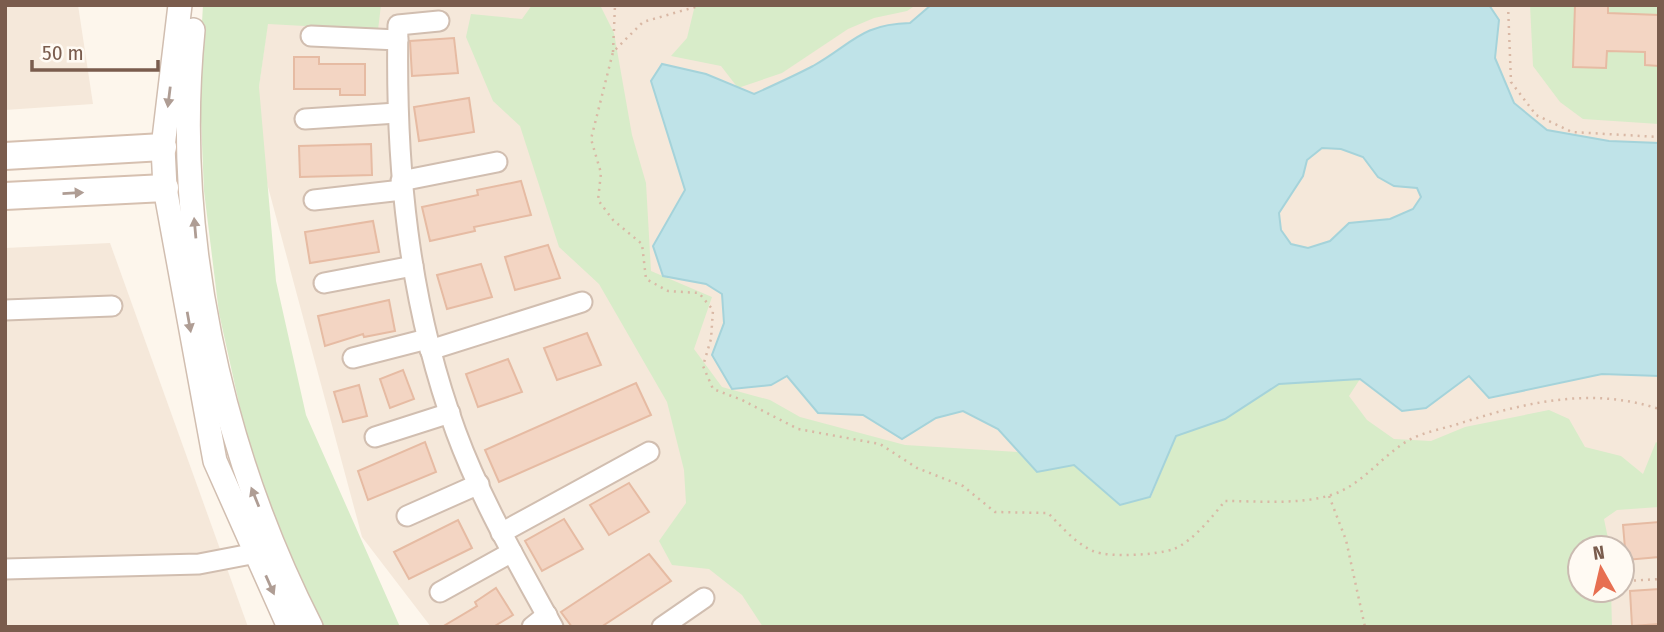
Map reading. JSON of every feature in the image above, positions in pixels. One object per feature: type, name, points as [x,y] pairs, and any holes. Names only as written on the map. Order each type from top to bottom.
[{"type":"main road","points":[[5,156],[163,147]]},
{"type":"main road","points":[[5,196],[165,188]]},
{"type":"street","points":[[180,5],[163,147],[165,188],[215,461],[289,627]]},
{"type":"street","points":[[195,5],[190,59],[190,167],[200,274],[220,380],[250,484],[290,585],[311,627]]},
{"type":"street","points":[[439,21],[398,25],[397,113],[402,186],[413,266],[429,344],[450,413],[479,484],[544,623]]},
{"type":"street","points":[[311,36],[398,40]]},
{"type":"street","points":[[305,119],[397,113]]},
{"type":"street","points":[[314,200],[402,186],[496,162]]},
{"type":"street","points":[[324,283],[413,266]]},
{"type":"street","points":[[353,358],[429,344],[582,302]]},
{"type":"street","points":[[5,310],[112,306]]},
{"type":"street","points":[[375,437],[450,413]]},
{"type":"street","points":[[501,533],[649,452]]},
{"type":"street","points":[[407,516],[479,484]]},
{"type":"street","points":[[440,592],[512,552]]},
{"type":"street","points":[[5,569],[199,564],[256,553]]},
{"type":"street","points":[[662,627],[704,598]]},
{"type":"path","points":[[615,5],[613,52],[591,139],[601,173],[598,200],[613,220],[642,244],[646,279],[668,291],[699,293],[713,310],[711,339],[703,366],[713,389],[742,400],[798,429],[880,444],[917,468],[963,486],[995,512],[1048,513],[1077,542],[1095,552],[1120,557],[1174,549],[1208,522],[1225,501],[1277,501],[1329,496],[1354,486],[1378,462],[1410,439],[1480,417],[1559,398],[1595,396],[1639,403],[1659,410]]},
{"type":"path","points":[[613,52],[643,22],[702,5]]},
{"type":"path","points":[[1508,5],[1511,82],[1536,115],[1572,132],[1659,136]]},
{"type":"path","points":[[1329,496],[1346,540],[1365,627]]},
{"type":"path","points":[[1636,580],[1659,579]]},
{"type":"shaded area","points":[[5,5],[78,5],[93,104],[5,110]]},
{"type":"shaded area","points":[[270,5],[1659,5],[1659,627],[431,627],[362,537],[253,131]]},
{"type":"shaded area","points":[[110,243],[248,627],[5,627],[5,248]]},
{"type":"green space","points":[[203,5],[381,5],[378,30],[268,24],[259,87],[276,281],[306,415],[400,627],[321,627],[251,458],[219,313],[204,191],[199,74]]},
{"type":"green space","points":[[532,5],[600,5],[614,33],[632,135],[646,183],[651,271],[712,297],[694,349],[722,387],[770,400],[800,417],[905,445],[1018,452],[1037,472],[1074,465],[1121,505],[1151,497],[1176,436],[1225,419],[1279,384],[1360,379],[1349,396],[1367,420],[1394,439],[1431,441],[1465,427],[1549,410],[1569,419],[1585,447],[1621,456],[1643,474],[1656,442],[1659,444],[1659,507],[1617,510],[1604,519],[1607,534],[1566,534],[1566,604],[1611,604],[1612,627],[763,627],[742,595],[709,569],[672,565],[659,541],[686,503],[684,470],[667,402],[599,284],[559,247],[520,126],[493,101],[466,37],[471,14],[522,19]]},
{"type":"green space","points":[[695,5],[916,5],[907,11],[874,18],[848,29],[782,73],[738,88],[721,66],[671,56],[687,38]]},
{"type":"green space","points":[[1530,5],[1659,5],[1659,124],[1583,119],[1560,102],[1533,66]]},
{"type":"water","points":[[931,5],[1489,5],[1499,20],[1495,58],[1514,103],[1547,130],[1609,141],[1659,143],[1659,376],[1602,374],[1489,398],[1469,376],[1426,408],[1402,411],[1360,379],[1279,384],[1225,419],[1176,436],[1150,497],[1120,505],[1074,465],[1037,472],[998,429],[963,411],[936,418],[902,439],[863,415],[818,413],[787,376],[771,385],[732,389],[712,355],[724,323],[722,294],[706,284],[663,276],[653,246],[685,190],[651,81],[662,64],[706,74],[754,94],[813,66],[868,31],[893,24],[910,23]],"holes":[[[1322,148],[1341,149],[1363,157],[1378,177],[1394,186],[1417,188],[1421,197],[1413,209],[1390,219],[1349,223],[1330,241],[1308,248],[1291,244],[1281,230],[1279,213],[1303,176],[1307,160]]]},
{"type":"building","points":[[1575,5],[1608,5],[1608,13],[1659,15],[1659,66],[1645,65],[1645,52],[1607,51],[1606,68],[1573,67]]},
{"type":"building","points":[[454,38],[458,73],[412,76],[410,41]]},
{"type":"building","points":[[294,57],[319,57],[319,64],[365,64],[365,95],[340,95],[340,89],[294,89]]},
{"type":"building","points":[[469,98],[474,132],[419,141],[414,107]]},
{"type":"building","points":[[371,144],[372,175],[300,177],[299,146]]},
{"type":"building","points":[[521,181],[531,215],[474,227],[475,231],[430,241],[422,207],[478,195],[477,190]]},
{"type":"building","points":[[373,221],[379,252],[310,263],[305,232]]},
{"type":"building","points":[[548,245],[560,278],[515,290],[505,257]]},
{"type":"building","points":[[481,264],[492,297],[447,309],[437,275]]},
{"type":"building","points":[[389,300],[395,331],[364,337],[363,334],[325,346],[318,316]]},
{"type":"building","points":[[587,333],[601,365],[557,380],[544,348]]},
{"type":"building","points":[[508,359],[522,392],[478,407],[466,374]]},
{"type":"building","points":[[403,370],[414,399],[390,408],[380,379]]},
{"type":"building","points":[[636,383],[651,415],[499,482],[485,450]]},
{"type":"building","points":[[359,385],[367,416],[343,422],[334,392]]},
{"type":"building","points":[[425,442],[436,472],[368,500],[358,471]]},
{"type":"building","points":[[629,483],[649,512],[609,535],[590,505]]},
{"type":"building","points":[[564,519],[583,549],[542,571],[525,541]]},
{"type":"building","points":[[458,520],[472,548],[409,579],[394,552]]},
{"type":"building","points":[[1659,522],[1659,557],[1636,559],[1636,534],[1624,534],[1623,525]]},
{"type":"building","points":[[649,554],[671,581],[601,627],[572,627],[561,612]]},
{"type":"building","points":[[496,588],[513,615],[493,627],[442,627],[477,606],[475,602]]},
{"type":"building","points":[[1659,589],[1659,624],[1632,626],[1631,604],[1636,604],[1636,591]]}]
